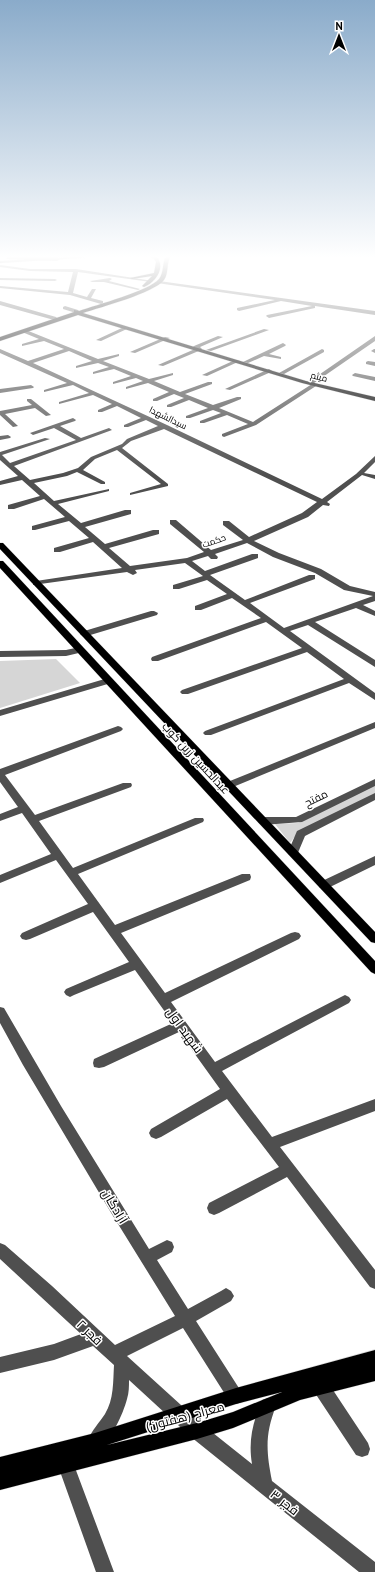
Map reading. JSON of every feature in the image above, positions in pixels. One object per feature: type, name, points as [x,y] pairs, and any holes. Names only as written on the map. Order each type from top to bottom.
[{"type":"main road","points":[[0,338],[23,329]]},
{"type":"main road","points":[[0,338],[29,329]]},
{"type":"main road","name":"میثم","points":[[131,329],[166,338]]},
{"type":"main road","name":"میثم","points":[[137,329],[269,372],[375,399]]},
{"type":"main road","name":"میثم","points":[[197,348],[209,350],[313,384],[375,396]]},
{"type":"main road","name":"عبدالحسین زرین کوب","points":[[0,545],[324,885]]},
{"type":"main road","name":"عبدالحسین زرین کوب","points":[[2,567],[375,969]]},
{"type":"main road","points":[[36,602],[49,604],[52,600]]},
{"type":"main road","points":[[47,614],[51,610],[62,611]]},
{"type":"main road","points":[[324,885],[374,937]]},
{"type":"main road","name":"معراج (هفتون)","points":[[0,1465],[95,1441],[236,1396],[375,1358]]},
{"type":"main road","name":"معراج (هفتون)","points":[[0,1481],[233,1420],[300,1392],[375,1373]]},
{"type":"street","points":[[99,340],[123,329]]},
{"type":"street","points":[[209,350],[266,330]]},
{"type":"street","points":[[24,331],[254,424]]},
{"type":"street","points":[[161,365],[220,337]]},
{"type":"street","points":[[133,352],[166,338]]},
{"type":"street","points":[[224,435],[254,424],[313,384],[375,338]]},
{"type":"street","points":[[24,345],[44,339]]},
{"type":"street","points":[[246,362],[286,345],[274,342]]},
{"type":"street","points":[[28,363],[69,349]]},
{"type":"street","name":"سیدالشهدا","points":[[0,351],[165,426],[324,504]]},
{"type":"street","points":[[282,373],[322,351]]},
{"type":"street","points":[[263,354],[279,358]]},
{"type":"street","points":[[78,367],[117,355]]},
{"type":"street","points":[[205,375],[237,361]]},
{"type":"street","points":[[95,373],[113,368]]},
{"type":"street","points":[[228,389],[269,372]]},
{"type":"street","points":[[128,388],[171,374]]},
{"type":"street","points":[[355,375],[375,378]]},
{"type":"street","points":[[115,383],[135,377]]},
{"type":"street","points":[[46,391],[73,383]]},
{"type":"street","points":[[155,400],[210,383]]},
{"type":"street","points":[[0,391],[32,387]]},
{"type":"street","points":[[61,403],[94,393]]},
{"type":"street","points":[[169,406],[188,398]]},
{"type":"street","points":[[188,417],[238,398]]},
{"type":"street","points":[[29,400],[48,416]]},
{"type":"street","points":[[100,411],[118,404]]},
{"type":"street","points":[[0,413],[36,406]]},
{"type":"street","points":[[0,413],[15,426]]},
{"type":"street","points":[[202,422],[227,413]]},
{"type":"street","points":[[126,426],[147,418]]},
{"type":"street","points":[[33,433],[73,420]]},
{"type":"street","points":[[55,426],[81,440]]},
{"type":"street","points":[[0,483],[66,475],[78,470],[93,458],[124,445],[129,440],[165,426]]},
{"type":"street","points":[[10,465],[109,430]]},
{"type":"street","points":[[0,438],[8,437]]},
{"type":"street","points":[[47,439],[1,458],[131,571]]},
{"type":"street","points":[[118,448],[166,485],[132,494]]},
{"type":"street","name":"حکمت","points":[[324,504],[358,475],[375,458]]},
{"type":"street","name":"حکمت","points":[[36,583],[189,563],[251,542],[324,504],[365,475],[375,466]]},
{"type":"street","points":[[78,470],[103,483]]},
{"type":"street","points":[[365,475],[375,477]]},
{"type":"street","points":[[54,503],[108,490]]},
{"type":"street","points":[[11,507],[46,496]]},
{"type":"street","points":[[80,526],[128,512]]},
{"type":"street","points":[[35,528],[71,518]]},
{"type":"street","points":[[173,522],[212,555]]},
{"type":"street","points":[[226,523],[251,542],[276,555],[318,570],[347,588],[375,594]]},
{"type":"street","points":[[104,547],[156,532]]},
{"type":"street","points":[[57,550],[94,539]]},
{"type":"street","name":"حکمت","points":[[43,590],[69,583],[212,555]]},
{"type":"street","points":[[176,587],[255,556]]},
{"type":"street","points":[[189,563],[375,697]]},
{"type":"street","points":[[244,602],[312,577]]},
{"type":"street","points":[[198,608],[232,595]]},
{"type":"street","points":[[283,631],[375,598]]},
{"type":"street","points":[[357,605],[375,614]]},
{"type":"street","points":[[84,634],[154,613]]},
{"type":"street","points":[[155,659],[267,619]]},
{"type":"street","points":[[309,622],[375,664]]},
{"type":"street","points":[[185,692],[308,649]]},
{"type":"street","points":[[0,654],[66,653],[80,650]]},
{"type":"street","points":[[208,733],[351,679]]},
{"type":"street","points":[[0,713],[108,681]]},
{"type":"street","points":[[229,785],[375,725]]},
{"type":"street","points":[[0,774],[118,729]]},
{"type":"street","name":"شهید اول","points":[[0,774],[229,1091],[375,1282]]},
{"type":"street","name":"مفتح","points":[[263,821],[298,820],[375,782]]},
{"type":"street","points":[[32,820],[127,785]]},
{"type":"street","points":[[293,852],[301,834],[375,796]]},
{"type":"street","points":[[0,818],[24,809]]},
{"type":"street","points":[[71,873],[199,820]]},
{"type":"street","points":[[0,879],[58,855]]},
{"type":"street","points":[[324,885],[375,860]]},
{"type":"street","points":[[113,931],[246,877]]},
{"type":"street","points":[[26,936],[95,906]]},
{"type":"street","points":[[163,1000],[295,936]]},
{"type":"street","points":[[70,992],[137,964]]},
{"type":"street","points":[[214,1069],[345,1000]]},
{"type":"street","name":"آزادگان","points":[[0,1012],[25,1057],[185,1320],[236,1396]]},
{"type":"street","points":[[99,1063],[181,1025]]},
{"type":"street","points":[[156,1133],[229,1091]]},
{"type":"street","points":[[270,1144],[375,1105]]},
{"type":"street","points":[[214,1208],[289,1169]]},
{"type":"street","points":[[148,1258],[167,1247]]},
{"type":"street","name":"فجر ۲","points":[[0,1250],[33,1277],[95,1337],[180,1413]]},
{"type":"street","points":[[95,1441],[111,1420],[120,1397],[118,1358],[226,1296]]},
{"type":"street","points":[[0,1365],[54,1352],[95,1337]]},
{"type":"street","points":[[321,1387],[362,1449]]},
{"type":"street","points":[[265,1486],[257,1444],[262,1421],[268,1406]]},
{"type":"street","name":"فجر ۳","points":[[180,1413],[197,1430],[373,1572]]},
{"type":"street","points":[[65,1463],[105,1572]]},
{"type":"shaded area","points":[[56,659],[80,683],[0,708],[0,661]]},
{"type":"shaded area","points":[[375,785],[375,794],[299,831],[290,843],[275,824],[298,823]]}]
